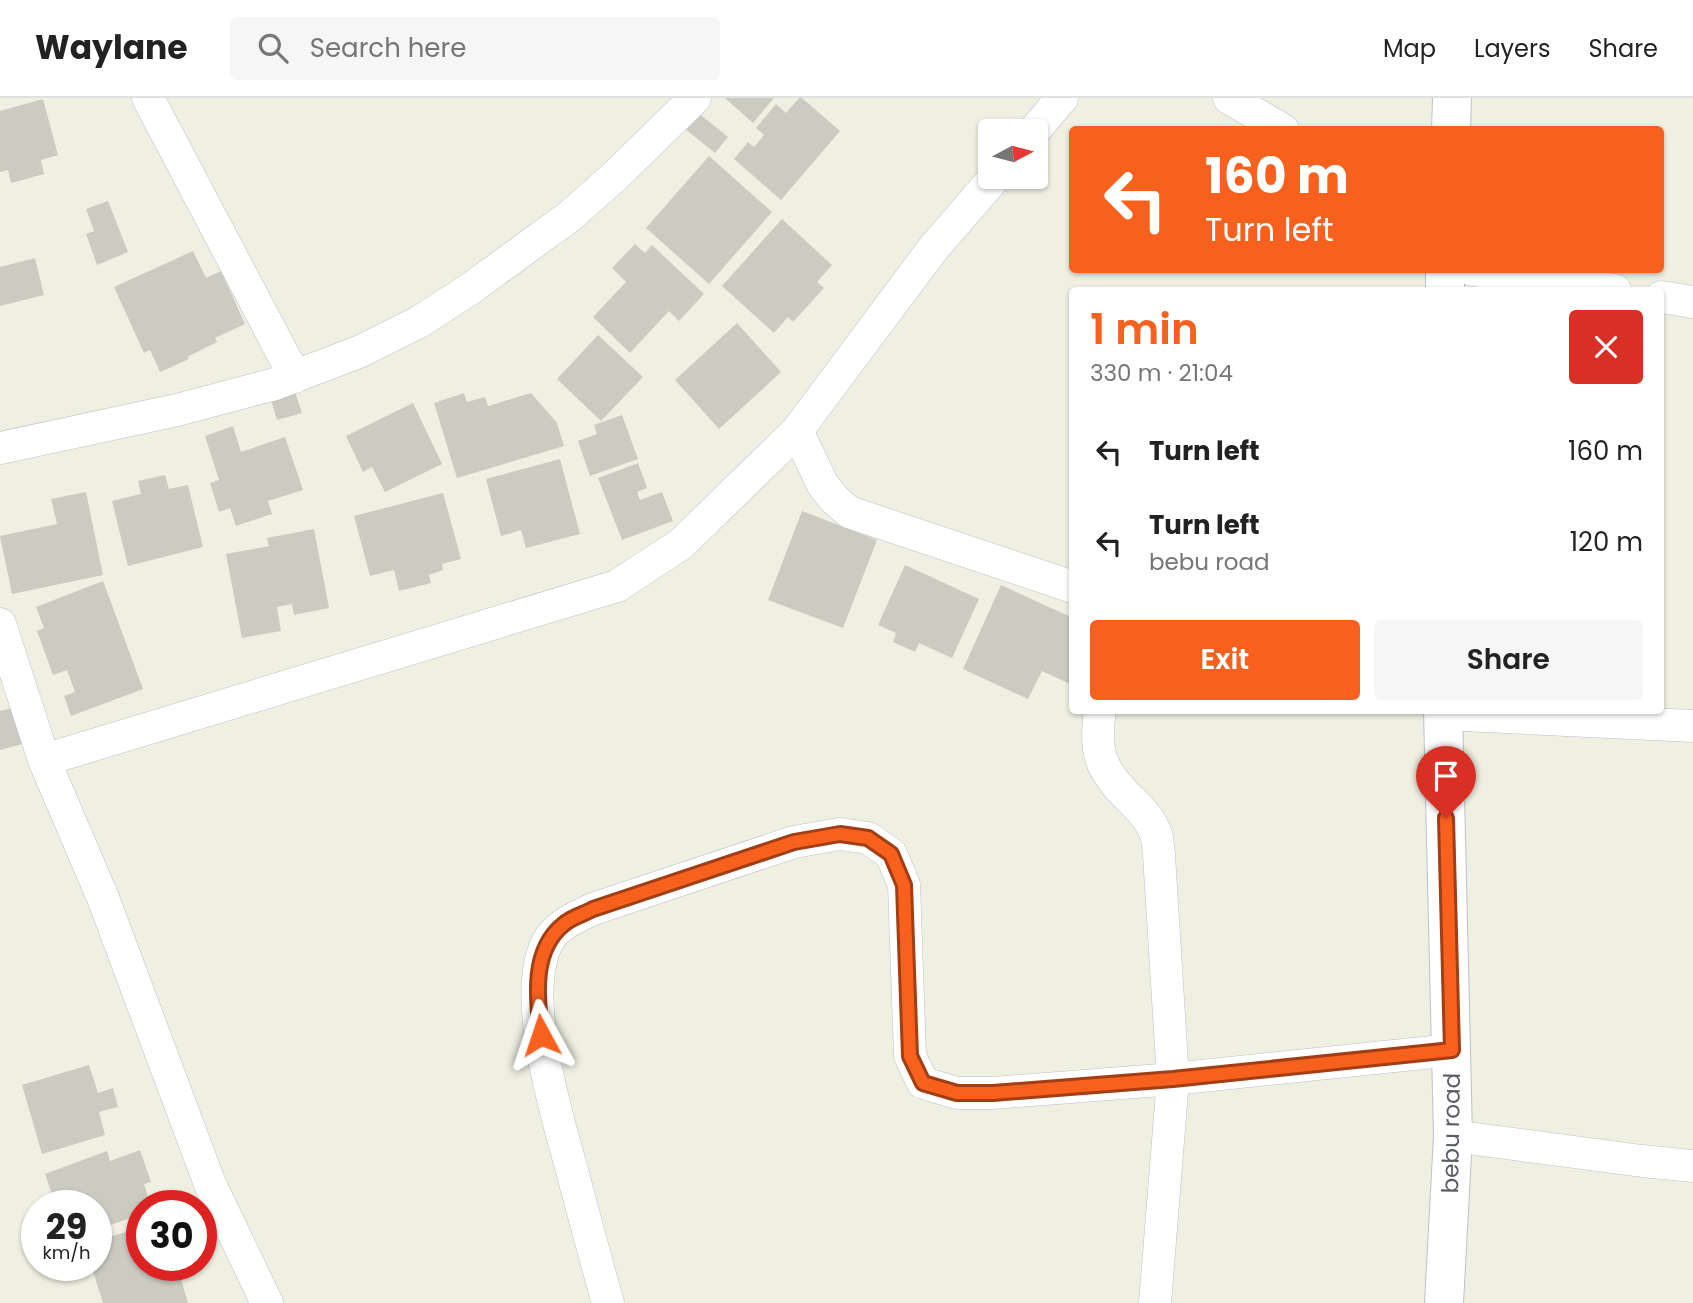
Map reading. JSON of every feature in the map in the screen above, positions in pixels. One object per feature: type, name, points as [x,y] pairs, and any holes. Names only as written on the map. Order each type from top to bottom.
[{"type":"street","points":[[148,98],[295,377]]},
{"type":"street","points":[[0,448],[177,410],[275,384],[384,340],[419,322],[470,289],[570,216],[695,98]]},
{"type":"street","points":[[1044,119],[1062,98]]},
{"type":"street","points":[[1229,98],[1276,126]]},
{"type":"street","points":[[1451,126],[1452,98]]},
{"type":"street","points":[[44,760],[617,586],[681,544],[797,432],[932,250],[985,189]]},
{"type":"street","points":[[1494,273],[1594,287]]},
{"type":"street","points":[[1664,297],[1693,302]]},
{"type":"street","points":[[797,432],[822,485],[849,512],[1069,586]]},
{"type":"street","points":[[0,624],[44,760],[103,898],[211,1184],[267,1303]]},
{"type":"street","points":[[1099,714],[1097,729],[1099,753],[1106,772],[1119,789],[1142,810],[1156,833],[1159,855],[1173,1079],[1155,1303]]},
{"type":"street","name":"bebu road","points":[[1443,714],[1453,1136],[1444,1303]]},
{"type":"street","points":[[1479,714],[1693,726]]},
{"type":"street","points":[[608,1303],[547,1081],[538,1013],[538,971],[547,942],[565,923],[593,909],[794,842],[840,834],[868,838],[891,854],[904,885],[910,1056],[923,1083],[957,1093],[993,1093],[1173,1079],[1452,1050]]},
{"type":"street","points":[[1453,1136],[1693,1166]]},
{"type":"building","points":[[725,98],[774,98],[753,123]]},
{"type":"building","points":[[799,98],[840,131],[781,200],[734,159],[748,142],[754,147],[764,135],[756,128],[776,104],[786,113]]},
{"type":"building","points":[[43,99],[58,155],[41,160],[44,174],[11,183],[8,170],[0,172],[0,111]]},
{"type":"building","points":[[697,112],[728,137],[715,153],[684,128]]},
{"type":"building","points":[[709,156],[772,212],[709,284],[646,228]]},
{"type":"building","points":[[108,201],[128,252],[97,265],[86,234],[94,231],[86,209]]},
{"type":"building","points":[[782,219],[832,265],[817,282],[824,288],[793,322],[788,317],[774,333],[722,286]]},
{"type":"building","points":[[635,244],[645,253],[652,245],[704,294],[679,321],[669,311],[630,353],[593,317],[626,282],[612,268]]},
{"type":"building","points":[[193,251],[206,278],[221,271],[245,324],[215,338],[217,342],[187,357],[189,359],[160,372],[150,350],[144,353],[114,287]]},
{"type":"building","points":[[35,258],[44,295],[0,306],[0,267]]},
{"type":"building","points":[[737,323],[781,372],[719,429],[675,380]]},
{"type":"building","points":[[598,335],[643,377],[601,421],[557,379]]},
{"type":"building","points":[[293,386],[302,413],[277,420],[269,393]]},
{"type":"building","points":[[464,393],[467,402],[485,397],[488,406],[531,393],[557,423],[564,446],[457,478],[434,403]]},
{"type":"building","points":[[413,403],[442,464],[385,492],[372,467],[363,472],[346,436]]},
{"type":"building","points":[[622,415],[638,459],[590,476],[578,441],[597,434],[594,425]]},
{"type":"building","points":[[233,426],[241,452],[285,437],[303,490],[268,501],[272,514],[236,526],[230,508],[219,512],[210,483],[219,480],[205,436]]},
{"type":"building","points":[[560,459],[580,534],[526,548],[521,530],[501,536],[486,479]]},
{"type":"building","points":[[638,463],[647,488],[637,492],[640,500],[662,492],[673,521],[622,540],[598,478]]},
{"type":"building","points":[[165,475],[169,489],[188,485],[203,547],[128,566],[112,501],[141,494],[138,481]]},
{"type":"building","points":[[86,492],[103,575],[12,594],[0,536],[57,524],[51,499]]},
{"type":"building","points":[[443,493],[461,559],[442,564],[443,570],[429,575],[431,583],[399,591],[394,570],[370,576],[354,516]]},
{"type":"building","points":[[802,511],[877,540],[843,628],[768,600]]},
{"type":"building","points":[[314,529],[329,608],[294,615],[292,604],[277,607],[281,631],[242,638],[226,554],[269,546],[267,538]]},
{"type":"building","points":[[905,565],[979,599],[952,658],[919,643],[915,652],[893,642],[896,633],[878,625]]},
{"type":"building","points":[[103,581],[143,689],[71,716],[64,696],[75,692],[67,670],[53,675],[37,631],[44,628],[36,607]]},
{"type":"building","points":[[1001,585],[1069,616],[1069,684],[1042,671],[1028,699],[963,669]]},
{"type":"building","points":[[20,706],[30,742],[0,750],[0,711]]},
{"type":"building","points":[[89,1065],[98,1093],[113,1088],[118,1107],[99,1112],[105,1135],[42,1154],[22,1085]]},
{"type":"building","points":[[140,1150],[151,1182],[144,1184],[146,1190],[126,1190],[126,1220],[112,1224],[112,1190],[50,1190],[45,1174],[107,1151],[110,1161]]},
{"type":"building","points":[[126,1232],[126,1281],[182,1281],[188,1303],[103,1303],[96,1281],[112,1281],[112,1236]]},
{"type":"route","points":[[541,1035],[538,971],[547,942],[565,923],[593,909],[794,842],[840,834],[868,838],[891,854],[904,885],[910,1056],[923,1083],[957,1093],[993,1093],[1173,1079],[1452,1050],[1446,818]]}]
